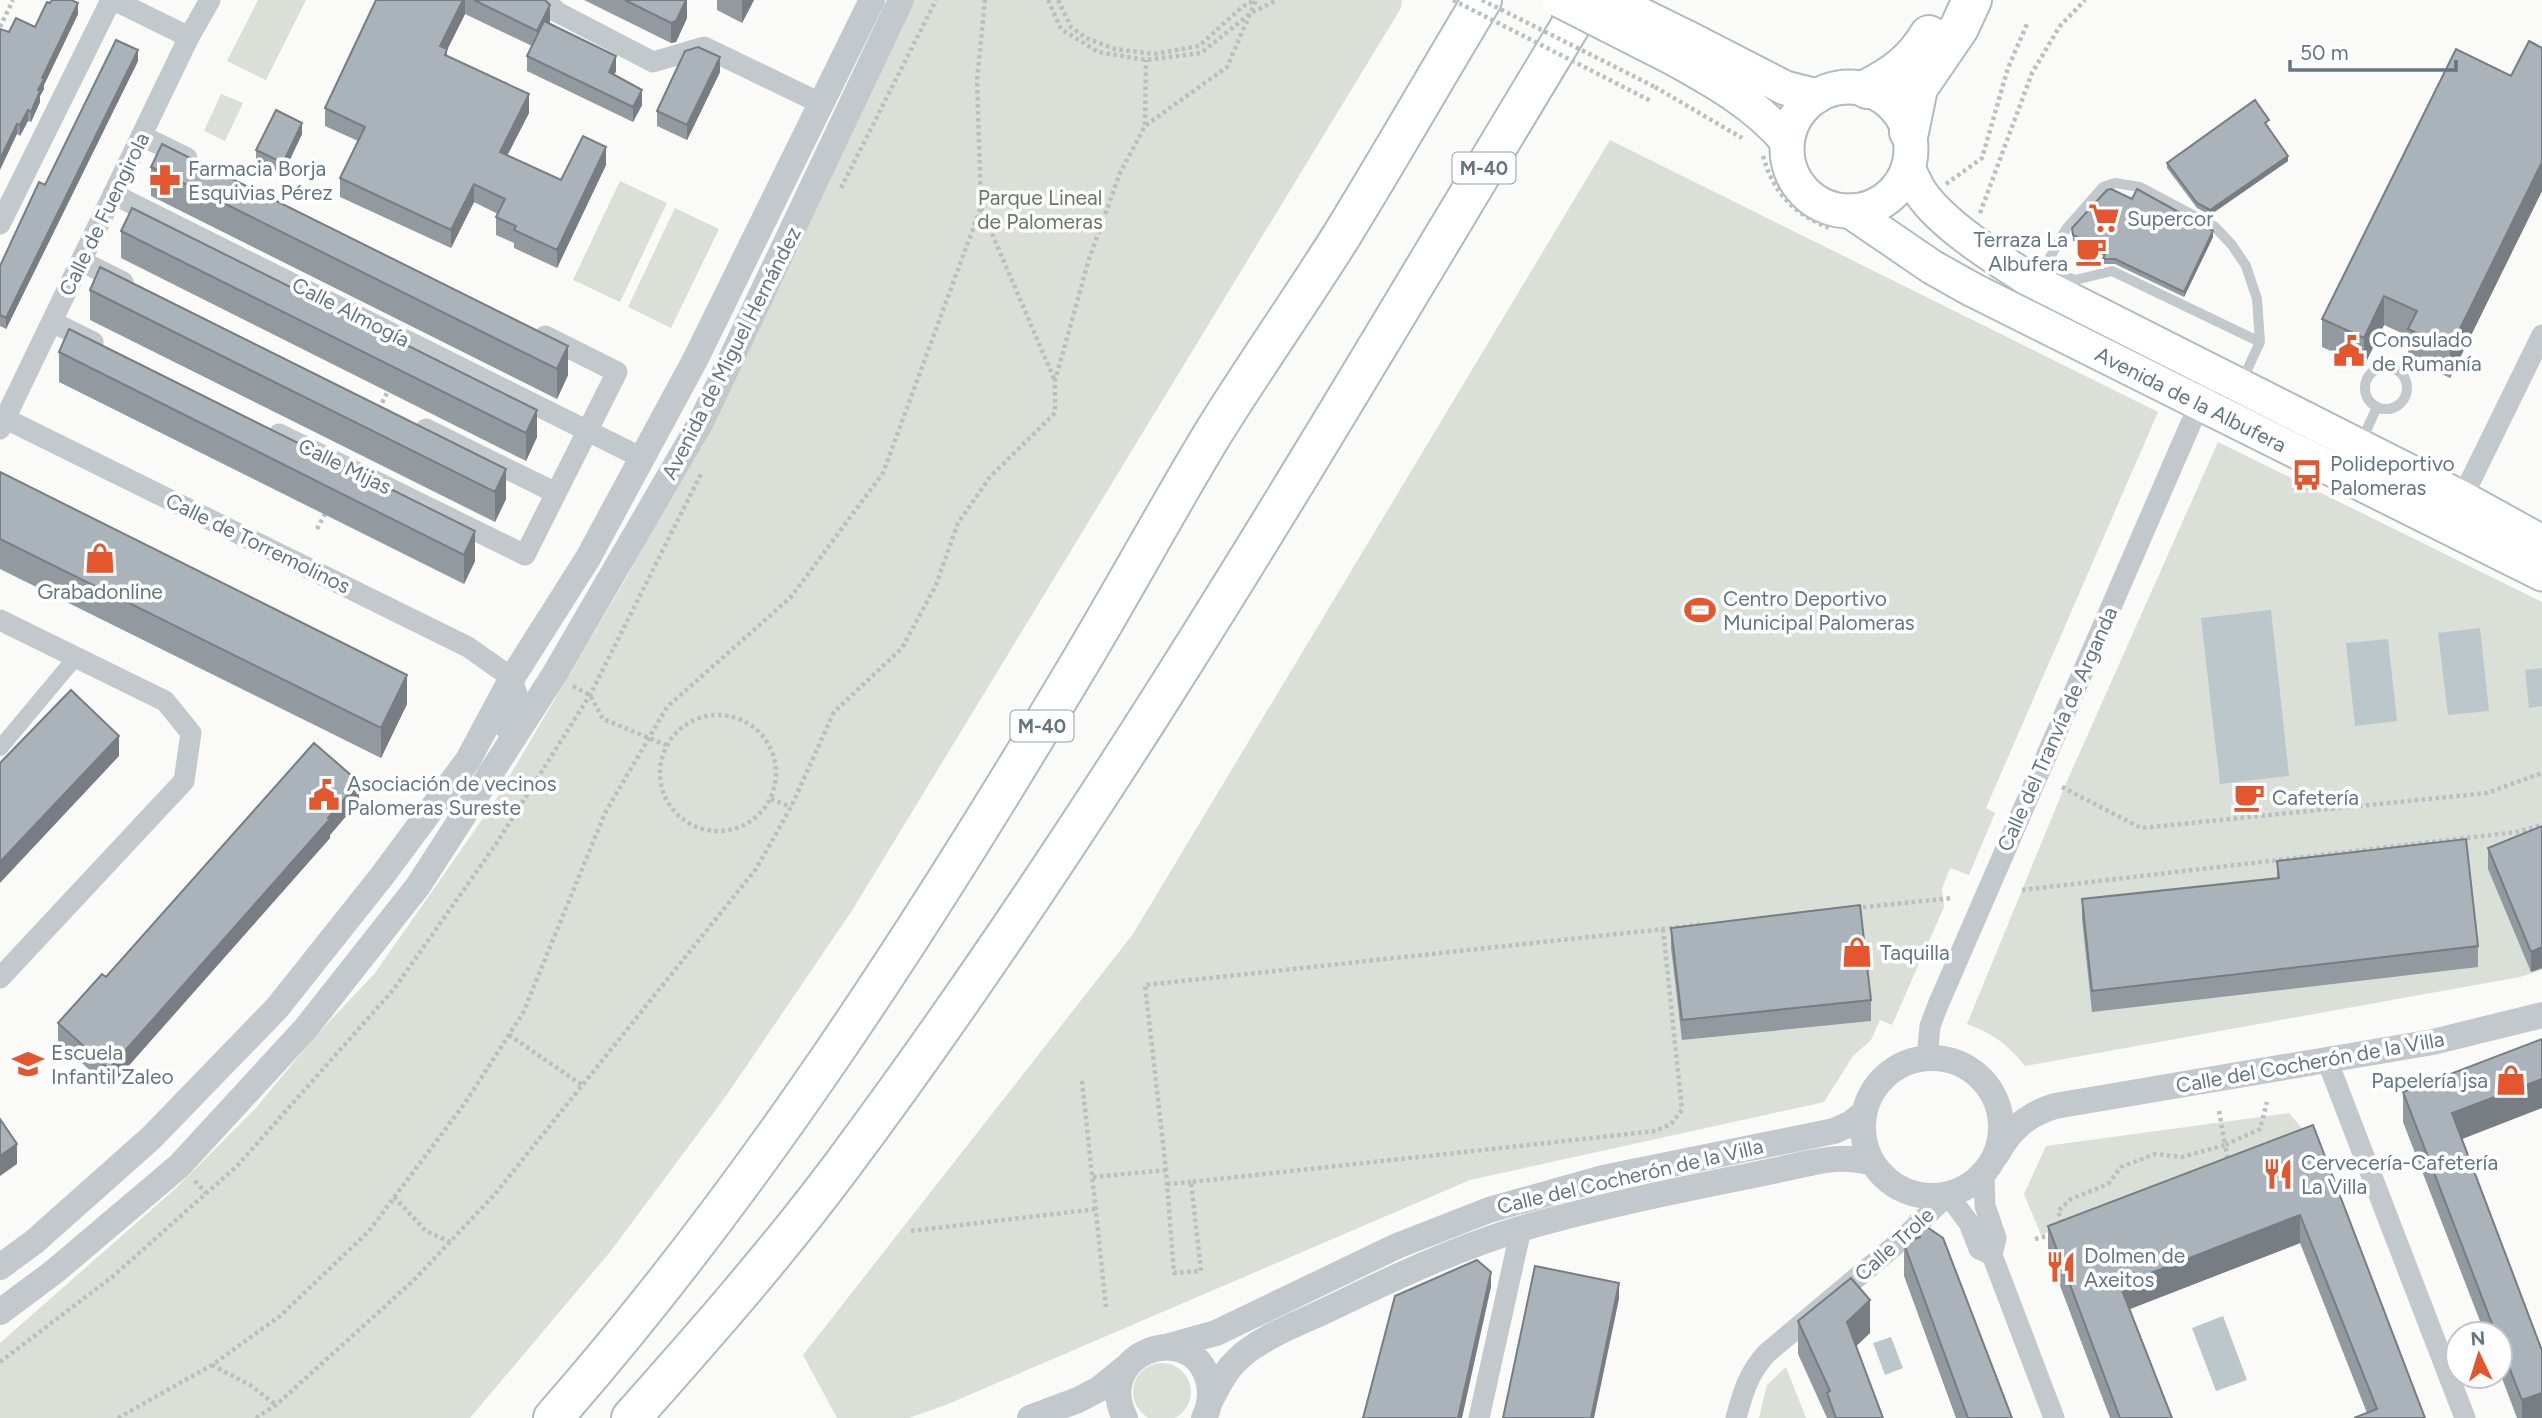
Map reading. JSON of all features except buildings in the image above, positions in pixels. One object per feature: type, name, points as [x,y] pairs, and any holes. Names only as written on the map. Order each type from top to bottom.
[{"type":"highway","points":[[1342,235],[1464,0]]},
{"type":"highway","name":"M-40","points":[[553,1418],[601,1364],[697,1244],[788,1121],[888,974],[1076,671],[1214,433],[1342,235],[1482,0]]},
{"type":"highway","name":"M-40","points":[[631,1418],[765,1263],[839,1170],[956,1007],[1102,791],[1211,617],[1586,0]]},
{"type":"highway","points":[[1382,335],[1488,211],[1613,0]]},
{"type":"highway","points":[[1867,89],[1892,77],[1916,55],[1949,0]]},
{"type":"highway","points":[[1909,150],[1919,88],[1959,28],[1972,0]]},
{"type":"main road","points":[[1559,0],[1785,88],[1817,96]]},
{"type":"main road","points":[[1613,0],[1679,47],[1713,80],[1771,121],[1774,144],[1802,190],[1816,202],[1832,209],[1842,221],[1886,199],[1899,186],[1909,150],[1903,118],[1894,106],[1867,89],[1842,87],[1817,96],[1797,114],[1774,144]]},
{"type":"main road","name":"Avenida de la Albufera","points":[[1909,150],[1921,193],[1943,216],[1985,250],[2036,273],[2192,362],[2462,498],[2542,542]]},
{"type":"main road","name":"Avenida de la Albufera","points":[[1842,221],[2201,405],[2542,574]]},
{"type":"street","points":[[0,224],[113,0],[189,37]]},
{"type":"street","name":"Calle de Fuengirola","points":[[2,421],[189,37],[210,0]]},
{"type":"street","points":[[545,0],[557,12],[653,62],[704,47],[820,103]]},
{"type":"street","name":"Avenida de Miguel Hernández","points":[[0,1267],[34,1242],[151,1138],[276,1008],[382,876],[468,760],[512,678],[588,558],[695,360],[872,0]]},
{"type":"street","name":"Avenida de Miguel Hernández","points":[[0,1312],[55,1271],[169,1175],[306,1028],[418,886],[554,675],[702,420],[901,0]]},
{"type":"street","points":[[142,135],[206,167]]},
{"type":"street","name":"Calle Almogía","points":[[113,194],[642,458]]},
{"type":"street","points":[[81,261],[144,292]]},
{"type":"street","points":[[52,321],[112,351]]},
{"type":"street","points":[[405,419],[556,493],[617,372],[525,326]]},
{"type":"street","points":[[2462,498],[2542,335]]},
{"type":"street","points":[[2192,362],[2202,376],[2205,389],[2201,405]]},
{"type":"street","name":"Calle del Tranvía de Arganda","points":[[1927,1058],[1930,1026],[1938,1005],[2201,405]]},
{"type":"street","name":"Calle de Torremolinos","points":[[2,421],[468,647],[512,678]]},
{"type":"street","name":"Calle Mijas","points":[[261,425],[525,555],[556,493]]},
{"type":"street","points":[[0,620],[165,701],[191,733],[184,781],[0,978]]},
{"type":"street","points":[[0,748],[76,657]]},
{"type":"street","name":"Avenida de Miguel Hernández","points":[[473,801],[494,744],[520,705],[512,678]]},
{"type":"street","name":"Calle del Cocherón de la Villa","points":[[1991,1164],[2005,1139],[2022,1122],[2045,1109],[2433,1042],[2542,1015]]},
{"type":"street","points":[[1991,1164],[1974,1183],[1948,1195],[1928,1197],[1906,1192],[1887,1180],[1872,1163],[1865,1147],[1864,1114],[1872,1093],[1886,1076],[1905,1063],[1927,1058],[1950,1060],[1972,1070],[1993,1094],[1999,1107],[2002,1131],[1991,1164],[1985,1206],[1996,1238],[1992,1255],[2054,1418]]},
{"type":"street","points":[[2327,1060],[2465,1418]]},
{"type":"street","name":"Calle del Cocherón de la Villa","points":[[1993,1094],[2014,1100],[2064,1100],[2077,1103]]},
{"type":"street","name":"Calle del Cocherón de la Villa","points":[[1126,1367],[1144,1353],[1216,1333],[1397,1246],[1489,1210],[1603,1178],[1834,1131],[1864,1114]]},
{"type":"street","name":"Calle del Cocherón de la Villa","points":[[1207,1409],[1227,1370],[1249,1350],[1426,1264],[1521,1229],[1610,1206],[1823,1160],[1853,1158],[1872,1163]]},
{"type":"street","points":[[1948,1195],[1969,1223],[1979,1249],[1992,1255]]},
{"type":"street","name":"Calle Trole","points":[[1736,1418],[1745,1384],[1754,1367],[1767,1353],[1898,1243],[1948,1195]]},
{"type":"street","points":[[1479,1418],[1521,1229]]},
{"type":"street","points":[[1166,1347],[1182,1350],[1205,1370],[1210,1385],[1207,1409]]},
{"type":"street","points":[[1030,1418],[1078,1401],[1099,1389],[1126,1367]]},
{"type":"street","points":[[1125,1418],[1118,1394],[1126,1367]]},
{"type":"lane","points":[[2239,386],[2260,342],[2258,299],[2246,266],[2232,245],[2215,227],[2140,187],[2115,183],[2103,187],[2066,229],[2036,273],[2075,280],[2112,271],[2260,342]]},
{"type":"lane","points":[[2379,368],[2393,368],[2404,376],[2408,390],[2406,396],[2397,407],[2383,410],[2377,407],[2367,397],[2365,383],[2379,368]]},
{"type":"lane","points":[[2358,446],[2377,407]]},
{"type":"path","points":[[0,27],[13,0]]},
{"type":"path","points":[[985,0],[977,80],[981,207],[1055,381]]},
{"type":"path","points":[[1048,0],[1061,29],[1098,52],[1146,60],[1201,53],[1251,13],[1277,0]]},
{"type":"path","points":[[1058,0],[1071,27],[1086,38],[1115,48],[1154,54],[1199,46],[1242,7],[1256,0]]},
{"type":"path","points":[[1144,126],[1227,67],[1256,0]]},
{"type":"path","points":[[1453,0],[1651,101]]},
{"type":"path","points":[[1482,0],[1655,87],[1749,141]]},
{"type":"path","points":[[1978,217],[2032,73],[2060,26],[2085,0]]},
{"type":"path","points":[[1945,185],[1982,158],[2008,68],[2027,24]]},
{"type":"path","points":[[256,1418],[276,1405],[414,1281],[495,1194],[756,869],[791,807],[834,712],[902,648],[936,585],[958,523],[990,477],[1055,413],[1055,381],[1088,259],[1120,173],[1144,126],[1146,60]]},
{"type":"path","points":[[1774,144],[1773,184],[1783,200],[1798,213],[1842,221]]},
{"type":"path","points":[[118,1418],[212,1365],[280,1316],[369,1231],[465,1103],[523,1013],[605,813],[667,707],[791,597],[883,473],[981,207]]},
{"type":"path","points":[[374,419],[391,386]]},
{"type":"path","points":[[317,529],[328,509]]},
{"type":"path","points":[[554,675],[590,695],[603,719],[666,745]]},
{"type":"path","points":[[716,714],[736,717],[754,727],[767,741],[771,750],[775,760],[776,780],[771,799],[760,814],[745,826],[727,831],[708,831],[690,825],[675,814],[664,799],[659,781],[660,762],[666,745],[679,729],[696,718],[716,714]]},
{"type":"path","points":[[2062,787],[2141,828],[2487,793],[2542,774]]},
{"type":"path","points":[[771,799],[791,807]]},
{"type":"path","points":[[2022,890],[2516,832],[2542,825]]},
{"type":"path","points":[[1846,909],[1952,898]]},
{"type":"path","points":[[1191,1182],[1201,1271],[1174,1273],[1166,1170],[1145,985],[1715,923]]},
{"type":"path","points":[[1167,1184],[1656,1131],[1671,1124],[1682,1110],[1663,929]]},
{"type":"path","points":[[509,1035],[582,1085]]},
{"type":"path","points":[[1082,1080],[1106,1307]]},
{"type":"path","points":[[2064,1231],[2058,1211],[2071,1199],[2108,1184],[2121,1167],[2155,1154],[2182,1157],[2225,1145],[2260,1129],[2267,1102]]},
{"type":"path","points":[[2219,1111],[2231,1171]]},
{"type":"path","points":[[1093,1177],[1166,1170]]},
{"type":"path","points":[[394,1197],[426,1231],[450,1242]]},
{"type":"path","points":[[911,1231],[1096,1209]]},
{"type":"path","points":[[2035,1239],[2055,1234]]},
{"type":"path","points":[[212,1365],[250,1385],[276,1405]]},
{"type":"green space","points":[[258,0],[306,0],[266,80],[227,61]]},
{"type":"green space","name":"Parque Lineal de Palomeras","points":[[913,0],[1402,0],[1401,8],[853,909],[726,1096],[610,1252],[470,1418],[0,1418],[0,1343],[175,1189],[255,1109],[312,1040],[375,973],[493,804],[628,575],[831,173]]},
{"type":"green space","points":[[221,94],[243,103],[225,141],[204,131]]},
{"type":"green space","name":"Centro Deportivo Municipal Palomeras","points":[[1610,140],[2158,412],[1986,808],[1995,813],[1969,875],[1950,868],[1942,889],[1944,907],[1892,1025],[1880,1020],[1871,1040],[1853,1056],[1824,1102],[1470,1180],[948,1404],[909,1418],[837,1418],[803,1355],[1133,934]]},
{"type":"green space","points":[[620,181],[667,203],[620,302],[573,280]]},
{"type":"green space","points":[[675,208],[719,229],[671,328],[628,307]]},
{"type":"green space","points":[[2218,442],[2542,602],[2542,970],[2520,977],[2025,1066],[1999,1040],[1967,1024],[2064,788]]},
{"type":"green space","points":[[2289,1113],[2307,1134],[2041,1235],[2024,1194],[2046,1146]]},
{"type":"green space","points":[[1162,1363],[1178,1368],[1186,1376],[1191,1392],[1186,1408],[1178,1416],[1162,1421],[1146,1416],[1138,1408],[1133,1392],[1138,1376],[1146,1368]]},
{"type":"green space","points":[[1786,1367],[1806,1418],[1759,1418],[1767,1385]]},
{"type":"shaded area","points":[[2271,610],[2289,776],[2220,784],[2201,618]]},
{"type":"shaded area","points":[[2480,628],[2489,711],[2448,715],[2438,633]]},
{"type":"shaded area","points":[[2388,639],[2397,721],[2355,726],[2346,643]]},
{"type":"shaded area","points":[[2542,668],[2542,706],[2529,708],[2525,670]]},
{"type":"shaded area","points":[[2223,1316],[2247,1380],[2216,1391],[2192,1328]]},
{"type":"shaded area","points":[[1891,1337],[1903,1368],[1885,1375],[1873,1343]]},
{"type":"place","name":"Farmacia Borja Esquivias Pérez","points":[[165,180]]},
{"type":"place","name":"Supercor","points":[[2104,218]]},
{"type":"place","name":"Terraza La Albufera","points":[[2091,251]]},
{"type":"place","name":"Consulado de Rumanía","points":[[2349,351]]},
{"type":"place","name":"Polideportivo Palomeras","points":[[2307,475]]},
{"type":"place","name":"Grabadonline","points":[[100,558]]},
{"type":"place","name":"Centro Deportivo Municipal Palomeras","points":[[1700,610]]},
{"type":"place","name":"Asociación de vecinos Palomeras Sureste","points":[[324,795]]},
{"type":"place","name":"Cafetería","points":[[2249,797]]},
{"type":"place","name":"Taquilla","points":[[1857,952]]},
{"type":"place","name":"Escuela Infantil Zaleo","points":[[28,1064]]},
{"type":"place","name":"Papelería jsa","points":[[2511,1080]]},
{"type":"place","name":"Cervecería-Cafetería La Villa","points":[[2278,1174]]},
{"type":"place","name":"Dolmen de Axeitos","points":[[2061,1267]]}]
